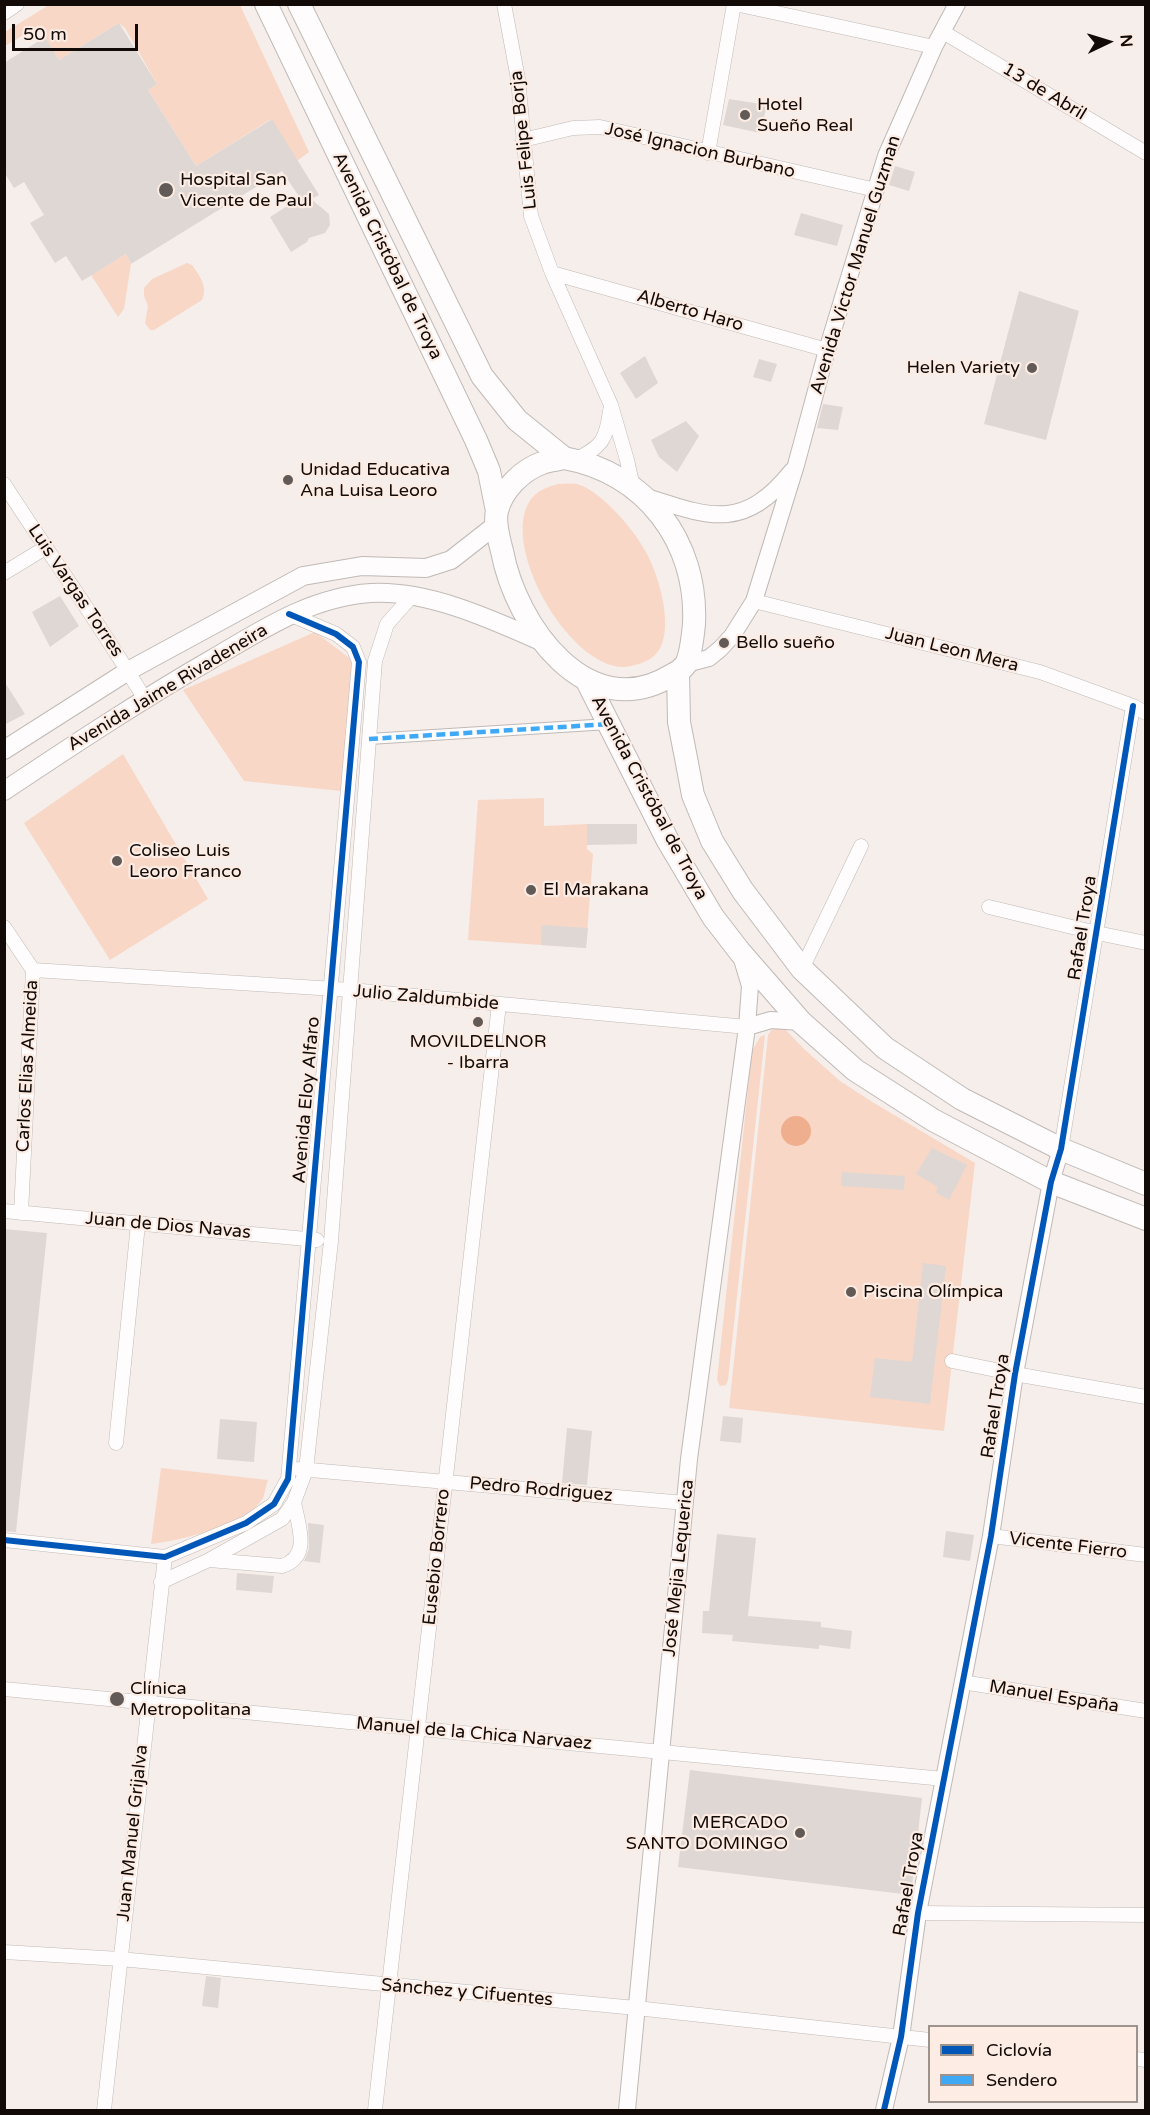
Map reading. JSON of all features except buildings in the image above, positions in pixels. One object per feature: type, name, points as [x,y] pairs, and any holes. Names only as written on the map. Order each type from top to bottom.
[{"type":"highway","name":"Avenida Cristóbal de Troya","points":[[266,4],[476,440],[489,471],[497,518]]},
{"type":"highway","name":"Avenida Cristóbal de Troya","points":[[299,4],[482,376],[518,420],[570,459]]},
{"type":"highway","points":[[570,459],[596,466],[638,492],[669,527],[680,545],[690,574],[695,604],[693,634],[682,668],[657,684],[634,690],[610,689],[587,681],[572,670],[545,643],[521,607],[505,567],[497,518],[507,490],[522,474],[542,462],[570,459]]},
{"type":"highway","name":"Avenida Cristóbal de Troya","points":[[682,668],[679,722],[693,795],[712,841],[743,891],[802,969],[885,1047],[963,1099],[1061,1149],[1146,1184]]},
{"type":"highway","name":"Avenida Cristóbal de Troya","points":[[587,681],[668,841],[713,917],[801,1022],[855,1070],[933,1120],[1051,1182],[1146,1219]]},
{"type":"main road","name":"Avenida Jaime Rivadeneira","points":[[4,750],[128,670],[303,576],[362,566],[426,568],[451,560],[497,518]]},
{"type":"main road","name":"Avenida Jaime Rivadeneira","points":[[4,791],[144,698],[290,614],[338,597],[373,593],[411,597],[456,607],[485,616],[545,643]]},
{"type":"street","points":[[4,13],[17,4]]},
{"type":"street","name":"Luis Felipe Borja","points":[[504,4],[518,79],[531,216],[552,273],[611,405],[638,492]]},
{"type":"street","points":[[708,153],[734,4],[934,47]]},
{"type":"street","name":"Avenida Victor Manuel Guzman","points":[[682,668],[709,658],[720,649],[732,636],[754,601],[886,156],[934,47],[957,4]]},
{"type":"street","name":"13 de Abril","points":[[943,32],[1146,153]]},
{"type":"street","name":"José Ignacion Burbano","points":[[523,140],[573,128],[600,128],[876,190]]},
{"type":"street","name":"Alberto Haro","points":[[552,273],[827,350]]},
{"type":"street","points":[[570,459],[594,450],[602,442],[608,431],[611,405]]},
{"type":"street","name":"Avenida Victor Manuel Guzman","points":[[638,492],[693,512],[719,515],[739,512],[763,501],[782,483],[796,465]]},
{"type":"street","name":"Luis Vargas Torres","points":[[4,484],[128,670],[144,698]]},
{"type":"street","points":[[4,573],[45,548]]},
{"type":"street","name":"Avenida Eloy Alfaro","points":[[161,1582],[209,1560],[282,1519],[294,1502],[306,1470],[331,1241],[375,661],[387,624],[411,597]]},
{"type":"street","name":"Juan Leon Mera","points":[[754,601],[1040,672],[1139,710]]},
{"type":"street","name":"Avenida Eloy Alfaro","points":[[165,1557],[246,1523],[274,1504],[288,1479],[359,662],[353,648],[336,634],[290,614]]},
{"type":"street","name":"Rafael Troya","points":[[884,2110],[901,2037],[918,1913],[991,1536],[1016,1374],[1051,1182],[1061,1149],[1097,933],[1139,710]]},
{"type":"street","points":[[369,739],[610,724]]},
{"type":"street","points":[[802,969],[861,846]]},
{"type":"street","points":[[990,907],[1146,943]]},
{"type":"street","name":"Carlos Elias Almeida","points":[[4,927],[33,970],[21,1213]]},
{"type":"street","name":"José Mejia Lequerica","points":[[627,2110],[685,1503],[747,1027],[750,986],[740,952]]},
{"type":"street","name":"Julio Zaldumbide","points":[[33,970],[351,990],[747,1027]]},
{"type":"street","name":"Eusebio Borrero","points":[[375,2110],[499,1004]]},
{"type":"street","points":[[747,1027],[771,1020],[801,1022]]},
{"type":"street","name":"Juan de Dios Navas","points":[[4,1211],[331,1241]]},
{"type":"street","points":[[116,1443],[138,1224]]},
{"type":"street","points":[[952,1361],[1146,1397]]},
{"type":"street","name":"Pedro Rodriguez","points":[[289,1468],[685,1503]]},
{"type":"street","points":[[209,1560],[282,1566],[292,1563],[298,1557],[302,1541],[294,1502]]},
{"type":"street","name":"Vicente Fierro","points":[[991,1536],[1146,1556]]},
{"type":"street","points":[[4,1540],[165,1557]]},
{"type":"street","name":"Juan Manuel Grijalva","points":[[104,2110],[165,1557]]},
{"type":"street","name":"Manuel España","points":[[962,1682],[1146,1711]]},
{"type":"street","name":"Manuel de la Chica Narvaez","points":[[4,1689],[944,1779]]},
{"type":"street","points":[[918,1913],[1146,1915]]},
{"type":"street","name":"Sánchez y Cifuentes","points":[[4,1952],[120,1959],[636,2008],[928,2040]]},
{"type":"shaded area","points":[[49,5],[240,5],[309,152],[297,161],[271,119],[196,166],[148,90],[157,84],[125,28],[119,23],[59,60],[38,26],[5,46],[5,32]]},
{"type":"shaded area","points":[[126,254],[131,264],[124,309],[118,317],[91,275]]},
{"type":"shaded area","points":[[187,263],[192,265],[202,282],[204,295],[202,300],[154,330],[150,330],[145,323],[148,306],[144,288],[152,279]]},
{"type":"shaded area","points":[[558,484],[577,484],[597,495],[635,534],[647,554],[661,593],[665,625],[664,639],[659,651],[650,659],[624,667],[603,662],[582,648],[562,626],[544,600],[531,572],[524,544],[523,519],[534,496],[543,489]]},
{"type":"shaded area","points":[[315,632],[356,663],[341,791],[244,781],[183,690]]},
{"type":"shaded area","name":"Coliseo Luis Leoro Franco","points":[[123,754],[208,899],[110,960],[24,823]]},
{"type":"shaded area","name":"El Marakana","points":[[544,798],[544,826],[587,824],[587,849],[593,854],[586,948],[468,940],[478,800]]},
{"type":"shaded area","name":"Piscina Olímpica","points":[[774,1026],[783,1027],[840,1081],[975,1163],[944,1431],[729,1408],[768,1035]]},
{"type":"shaded area","points":[[765,1035],[728,1380],[726,1385],[720,1386],[717,1380],[752,1051],[760,1037]]},
{"type":"shaded area","points":[[796,1116],[807,1120],[811,1131],[807,1142],[796,1146],[785,1142],[781,1131],[785,1120]]},
{"type":"shaded area","points":[[161,1468],[268,1480],[263,1498],[255,1508],[243,1516],[212,1530],[151,1544]]},
{"type":"marked path","points":[[369,739],[610,724]]},
{"type":"cycle path","points":[[4,1540],[165,1557],[246,1523],[274,1504],[288,1479],[359,662],[353,647],[336,634],[289,614]]},
{"type":"cycle path","points":[[884,2110],[901,2037],[918,1913],[991,1536],[1015,1374],[1051,1182],[1061,1149],[1133,706]]},
{"type":"place","name":"Hotel Sueño Real","points":[[745,115]]},
{"type":"place","name":"Hospital San Vicente de Paul","points":[[166,190]]},
{"type":"place","name":"Helen Variety","points":[[1032,368]]},
{"type":"place","name":"Unidad Educativa Ana Luisa Leoro","points":[[288,480]]},
{"type":"place","name":"Bello sueño","points":[[724,643]]},
{"type":"place","name":"Coliseo Luis Leoro Franco","points":[[117,861]]},
{"type":"place","name":"El Marakana","points":[[531,890]]},
{"type":"place","name":"MOVILDELNOR - Ibarra","points":[[478,1022]]},
{"type":"place","name":"Piscina Olímpica","points":[[851,1292]]},
{"type":"place","name":"Clínica Metropolitana","points":[[117,1699]]},
{"type":"place","name":"MERCADO SANTO DOMINGO","points":[[800,1833]]}]
